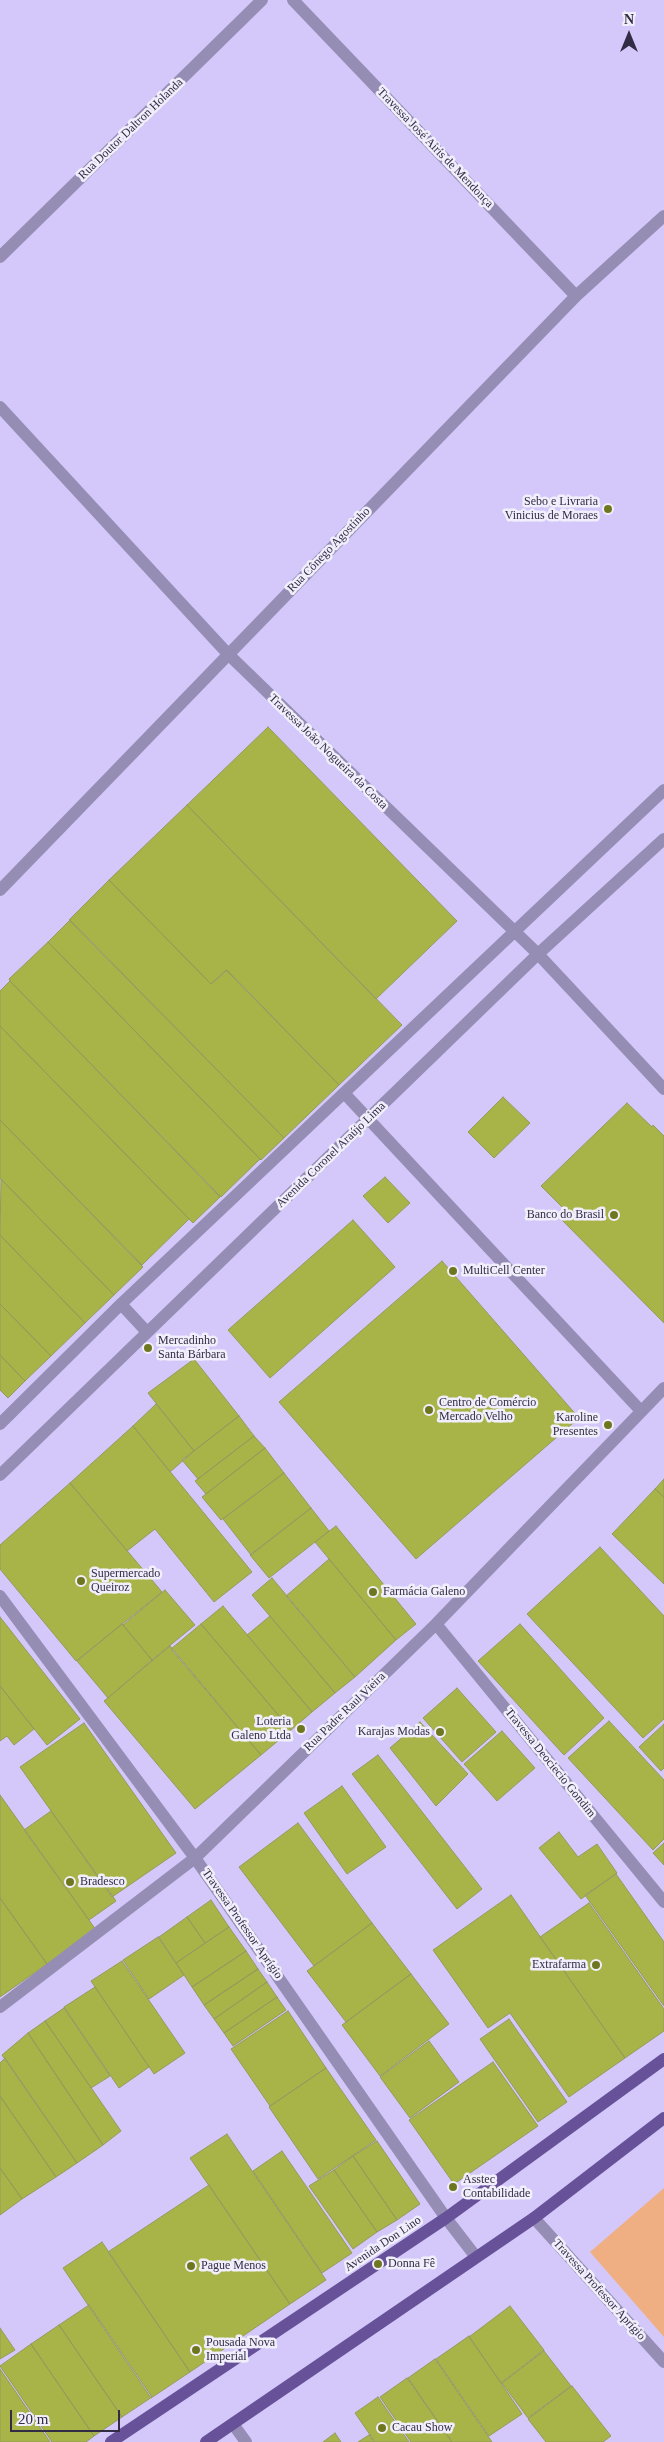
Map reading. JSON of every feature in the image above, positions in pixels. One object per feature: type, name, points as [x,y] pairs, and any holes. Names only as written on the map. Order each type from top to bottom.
[{"type":"main road","name":"Avenida Don Lino","points":[[111,2442],[446,2218],[664,2058]]},
{"type":"main road","points":[[206,2442],[534,2218],[664,2118]]},
{"type":"street","name":"Rua Doutor Daltron Holanda","points":[[0,258],[262,0]]},
{"type":"street","name":"Travessa José Airis de Mendonça","points":[[293,0],[576,296]]},
{"type":"street","name":"Rua Cônego Agostinho","points":[[0,890],[576,296],[664,216]]},
{"type":"street","name":"Travessa João Nogueira da Costa","points":[[0,407],[228,654],[513,932],[538,954],[664,1089]]},
{"type":"street","points":[[0,1424],[121,1304],[664,790]]},
{"type":"street","name":"Avenida Coronel Araújo Lima","points":[[0,1475],[146,1331],[538,954],[664,839]]},
{"type":"street","points":[[345,1094],[641,1411]]},
{"type":"street","points":[[121,1304],[146,1331]]},
{"type":"street","name":"Rua Padre Raul Vieira","points":[[0,2007],[195,1858],[436,1624],[664,1388]]},
{"type":"street","name":"Travessa Professor Aprígio","points":[[0,1596],[195,1858],[446,2218],[476,2258]]},
{"type":"street","name":"Travessa Deociecio Gondim","points":[[436,1624],[664,1902]]},
{"type":"street","name":"Travessa Professor Aprígio","points":[[534,2218],[664,2362]]},
{"type":"street","points":[[233,2424],[246,2442]]},
{"type":"shaded area","points":[[664,2188],[664,2337],[590,2252]]},
{"type":"building","points":[[268,727],[457,921],[376,999],[187,805]]},
{"type":"building","points":[[187,805],[402,1025],[339,1085],[227,970],[211,984],[109,880]]},
{"type":"building","points":[[109,880],[211,984],[226,970],[339,1085],[284,1138],[69,920]]},
{"type":"building","points":[[70,920],[284,1138],[261,1160],[48,942]]},
{"type":"building","points":[[48,942],[260,1159],[221,1197],[10,981],[9,979]]},
{"type":"building","points":[[10,981],[220,1197],[193,1223],[0,1026],[0,991]]},
{"type":"building","points":[[0,1026],[189,1219],[142,1265],[0,1120]]},
{"type":"building","points":[[503,1097],[530,1123],[494,1158],[468,1132]]},
{"type":"building","name":"Banco do Brasil","points":[[627,1103],[664,1136],[664,1323],[560,1218],[567,1212],[541,1186]]},
{"type":"building","points":[[0,1120],[143,1267],[114,1295],[0,1178]]},
{"type":"building","points":[[385,1177],[410,1203],[388,1223],[363,1196]]},
{"type":"building","points":[[1,1179],[114,1295],[85,1323],[0,1235]]},
{"type":"building","points":[[353,1220],[395,1267],[270,1378],[228,1330]]},
{"type":"building","points":[[0,1235],[85,1323],[51,1356],[0,1304]]},
{"type":"building","name":"Centro de Comércio Mercado Velho","points":[[442,1261],[579,1418],[416,1559],[279,1402]]},
{"type":"building","points":[[0,1304],[51,1356],[25,1381],[0,1355]]},
{"type":"building","points":[[0,1355],[25,1381],[8,1398],[0,1390]]},
{"type":"building","points":[[194,1359],[239,1416],[194,1451],[148,1393]]},
{"type":"building","points":[[156,1404],[194,1451],[170,1472],[133,1426]]},
{"type":"building","points":[[239,1416],[254,1436],[198,1479],[182,1460]]},
{"type":"building","points":[[133,1426],[252,1572],[214,1602],[155,1529],[127,1551],[70,1483]]},
{"type":"building","points":[[254,1436],[265,1448],[206,1494],[195,1481]]},
{"type":"building","points":[[265,1448],[284,1473],[221,1520],[202,1497]]},
{"type":"building","points":[[284,1473],[311,1508],[251,1555],[223,1519]]},
{"type":"building","points":[[664,1479],[664,1497],[655,1489]]},
{"type":"building","name":"Supermercado Queiroz","points":[[70,1483],[162,1592],[76,1661],[0,1569],[0,1545]]},
{"type":"building","points":[[655,1489],[664,1497],[664,1584],[612,1534]]},
{"type":"building","points":[[311,1508],[329,1531],[269,1578],[250,1555]]},
{"type":"building","name":"Farmácia Galeno","points":[[336,1526],[416,1624],[396,1640],[315,1542]]},
{"type":"building","points":[[600,1547],[664,1616],[664,1719],[643,1738],[527,1614]]},
{"type":"building","points":[[329,1559],[396,1640],[355,1677],[286,1596]]},
{"type":"building","points":[[272,1578],[355,1677],[335,1693],[252,1595]]},
{"type":"building","points":[[165,1590],[195,1625],[152,1660],[123,1625]]},
{"type":"building","points":[[223,1606],[312,1712],[291,1730],[201,1624]]},
{"type":"building","points":[[270,1616],[335,1693],[312,1712],[247,1635]]},
{"type":"building","points":[[0,1617],[80,1719],[47,1745],[0,1686]]},
{"type":"building","points":[[122,1624],[152,1660],[108,1698],[77,1661]]},
{"type":"building","points":[[201,1624],[291,1730],[261,1755],[171,1649]]},
{"type":"building","points":[[520,1624],[604,1718],[564,1755],[478,1661]]},
{"type":"building","points":[[170,1646],[261,1755],[195,1809],[104,1701]]},
{"type":"building","points":[[0,1686],[34,1729],[14,1745],[7,1736],[0,1741]]},
{"type":"building","points":[[457,1688],[496,1732],[462,1762],[423,1718]]},
{"type":"building","points":[[609,1721],[664,1780],[664,1839],[653,1850],[568,1758]]},
{"type":"building","points":[[420,1722],[468,1774],[436,1806],[390,1748]]},
{"type":"building","points":[[84,1723],[176,1853],[112,1897],[20,1767]]},
{"type":"building","points":[[664,1724],[664,1768],[661,1771],[639,1747]]},
{"type":"building","points":[[502,1731],[535,1768],[497,1801],[464,1764]]},
{"type":"building","points":[[378,1755],[482,1889],[457,1909],[352,1774]]},
{"type":"building","points":[[342,1786],[386,1847],[347,1874],[304,1813]]},
{"type":"building","points":[[0,1795],[96,1930],[47,1964],[0,1898]]},
{"type":"building","points":[[51,1811],[116,1901],[89,1920],[24,1830]]},
{"type":"building","points":[[298,1823],[372,1923],[314,1966],[239,1867]]},
{"type":"building","points":[[559,1832],[578,1857],[597,1844],[617,1873],[581,1899],[539,1848]]},
{"type":"building","points":[[664,1843],[664,1865],[653,1853]]},
{"type":"building","points":[[616,1874],[664,1942],[664,2006],[585,1895]]},
{"type":"building","points":[[511,1895],[625,2058],[569,2097],[510,2013],[488,2028],[433,1950]]},
{"type":"building","points":[[0,1898],[47,1964],[0,1997]]},
{"type":"building","points":[[211,1900],[229,1927],[205,1943],[187,1917]]},
{"type":"building","name":"Extrafarma","points":[[589,1903],[664,2009],[664,2031],[625,2058],[540,1937]]},
{"type":"building","points":[[187,1917],[205,1943],[176,1963],[159,1937]]},
{"type":"building","points":[[372,1923],[411,1974],[346,2022],[307,1971]]},
{"type":"building","points":[[229,1927],[246,1951],[192,1987],[176,1963]]},
{"type":"building","points":[[158,1937],[184,1975],[149,1999],[123,1960]]},
{"type":"building","points":[[246,1951],[258,1969],[204,2005],[192,1987]]},
{"type":"building","points":[[122,1961],[185,2053],[154,2074],[91,1981]]},
{"type":"building","points":[[258,1969],[267,1982],[214,2019],[204,2005]]},
{"type":"building","points":[[411,1974],[449,2024],[380,2076],[342,2025]]},
{"type":"building","points":[[267,1982],[277,1997],[224,2033],[214,2019]]},
{"type":"building","points":[[95,1987],[149,2067],[119,2088],[64,2007]]},
{"type":"building","points":[[277,1997],[286,2010],[233,2046],[224,2033]]},
{"type":"building","points":[[64,2008],[110,2076],[91,2088],[45,2021]]},
{"type":"building","points":[[288,2011],[326,2068],[270,2106],[231,2049]]},
{"type":"building","points":[[509,2019],[567,2102],[538,2122],[480,2039]]},
{"type":"building","points":[[45,2021],[121,2131],[103,2145],[28,2033]]},
{"type":"building","points":[[28,2033],[103,2145],[77,2163],[2,2055]]},
{"type":"building","points":[[429,2041],[459,2082],[410,2118],[380,2077]]},
{"type":"building","points":[[5,2058],[77,2163],[56,2177],[0,2096],[0,2063]]},
{"type":"building","points":[[493,2062],[538,2126],[454,2184],[409,2120]]},
{"type":"building","points":[[326,2068],[376,2140],[318,2179],[269,2107]]},
{"type":"building","points":[[0,2096],[56,2177],[22,2199],[0,2168]]},
{"type":"building","points":[[227,2134],[326,2280],[290,2304],[190,2158]]},
{"type":"building","points":[[377,2141],[420,2204],[397,2220],[353,2156]]},
{"type":"building","points":[[282,2151],[352,2253],[322,2273],[253,2171]]},
{"type":"building","points":[[353,2156],[397,2220],[377,2232],[334,2170]]},
{"type":"building","points":[[0,2168],[22,2199],[0,2215]]},
{"type":"building","points":[[334,2170],[377,2232],[353,2249],[309,2186]]},
{"type":"building","name":"Pague Menos","points":[[209,2185],[290,2304],[190,2372],[108,2252]]},
{"type":"building","points":[[102,2242],[190,2372],[151,2398],[63,2268]]},
{"type":"building","points":[[89,2305],[152,2397],[122,2417],[59,2325]]},
{"type":"building","points":[[510,2306],[544,2350],[501,2383],[469,2337]]},
{"type":"building","points":[[59,2325],[122,2417],[94,2436],[31,2344]]},
{"type":"building","points":[[0,2328],[15,2350],[0,2359]]},
{"type":"building","points":[[469,2336],[522,2414],[489,2436],[436,2359]]},
{"type":"building","points":[[31,2344],[94,2436],[86,2442],[52,2442],[0,2366]]},
{"type":"building","points":[[544,2351],[571,2386],[528,2418],[502,2383]]},
{"type":"building","points":[[435,2359],[492,2442],[452,2442],[408,2378]]},
{"type":"building","points":[[0,2369],[50,2442],[0,2442]]},
{"type":"building","points":[[407,2378],[452,2442],[411,2442],[380,2397]]},
{"type":"building","points":[[572,2386],[611,2436],[603,2442],[546,2442],[528,2419]]},
{"type":"building","name":"Cacau Show","points":[[378,2397],[409,2442],[375,2442],[355,2413]]},
{"type":"building","points":[[335,2433],[341,2442],[323,2442]]},
{"type":"building","points":[[369,2435],[374,2442],[358,2442]]},
{"type":"place","name":"Sebo e Livraria Vinicius de Moraes","points":[[608,509]]},
{"type":"place","name":"Banco do Brasil","points":[[614,1215]]},
{"type":"place","name":"MultiCell Center","points":[[453,1271]]},
{"type":"place","name":"Mercadinho Santa Bárbara","points":[[148,1348]]},
{"type":"place","name":"Centro de Comércio Mercado Velho","points":[[429,1410]]},
{"type":"place","name":"Karoline Presentes","points":[[608,1425]]},
{"type":"place","name":"Supermercado Queiroz","points":[[81,1581]]},
{"type":"place","name":"Farmácia Galeno","points":[[373,1592]]},
{"type":"place","name":"Loteria Galeno Ltda","points":[[301,1729]]},
{"type":"place","name":"Karajas Modas","points":[[440,1732]]},
{"type":"place","name":"Bradesco","points":[[70,1882]]},
{"type":"place","name":"Extrafarma","points":[[596,1965]]},
{"type":"place","name":"Asstec Contabilidade","points":[[453,2187]]},
{"type":"place","name":"Donna Fê","points":[[378,2264]]},
{"type":"place","name":"Pague Menos","points":[[191,2266]]},
{"type":"place","name":"Pousada Nova Imperial","points":[[196,2350]]},
{"type":"place","name":"Cacau Show","points":[[382,2428]]}]
